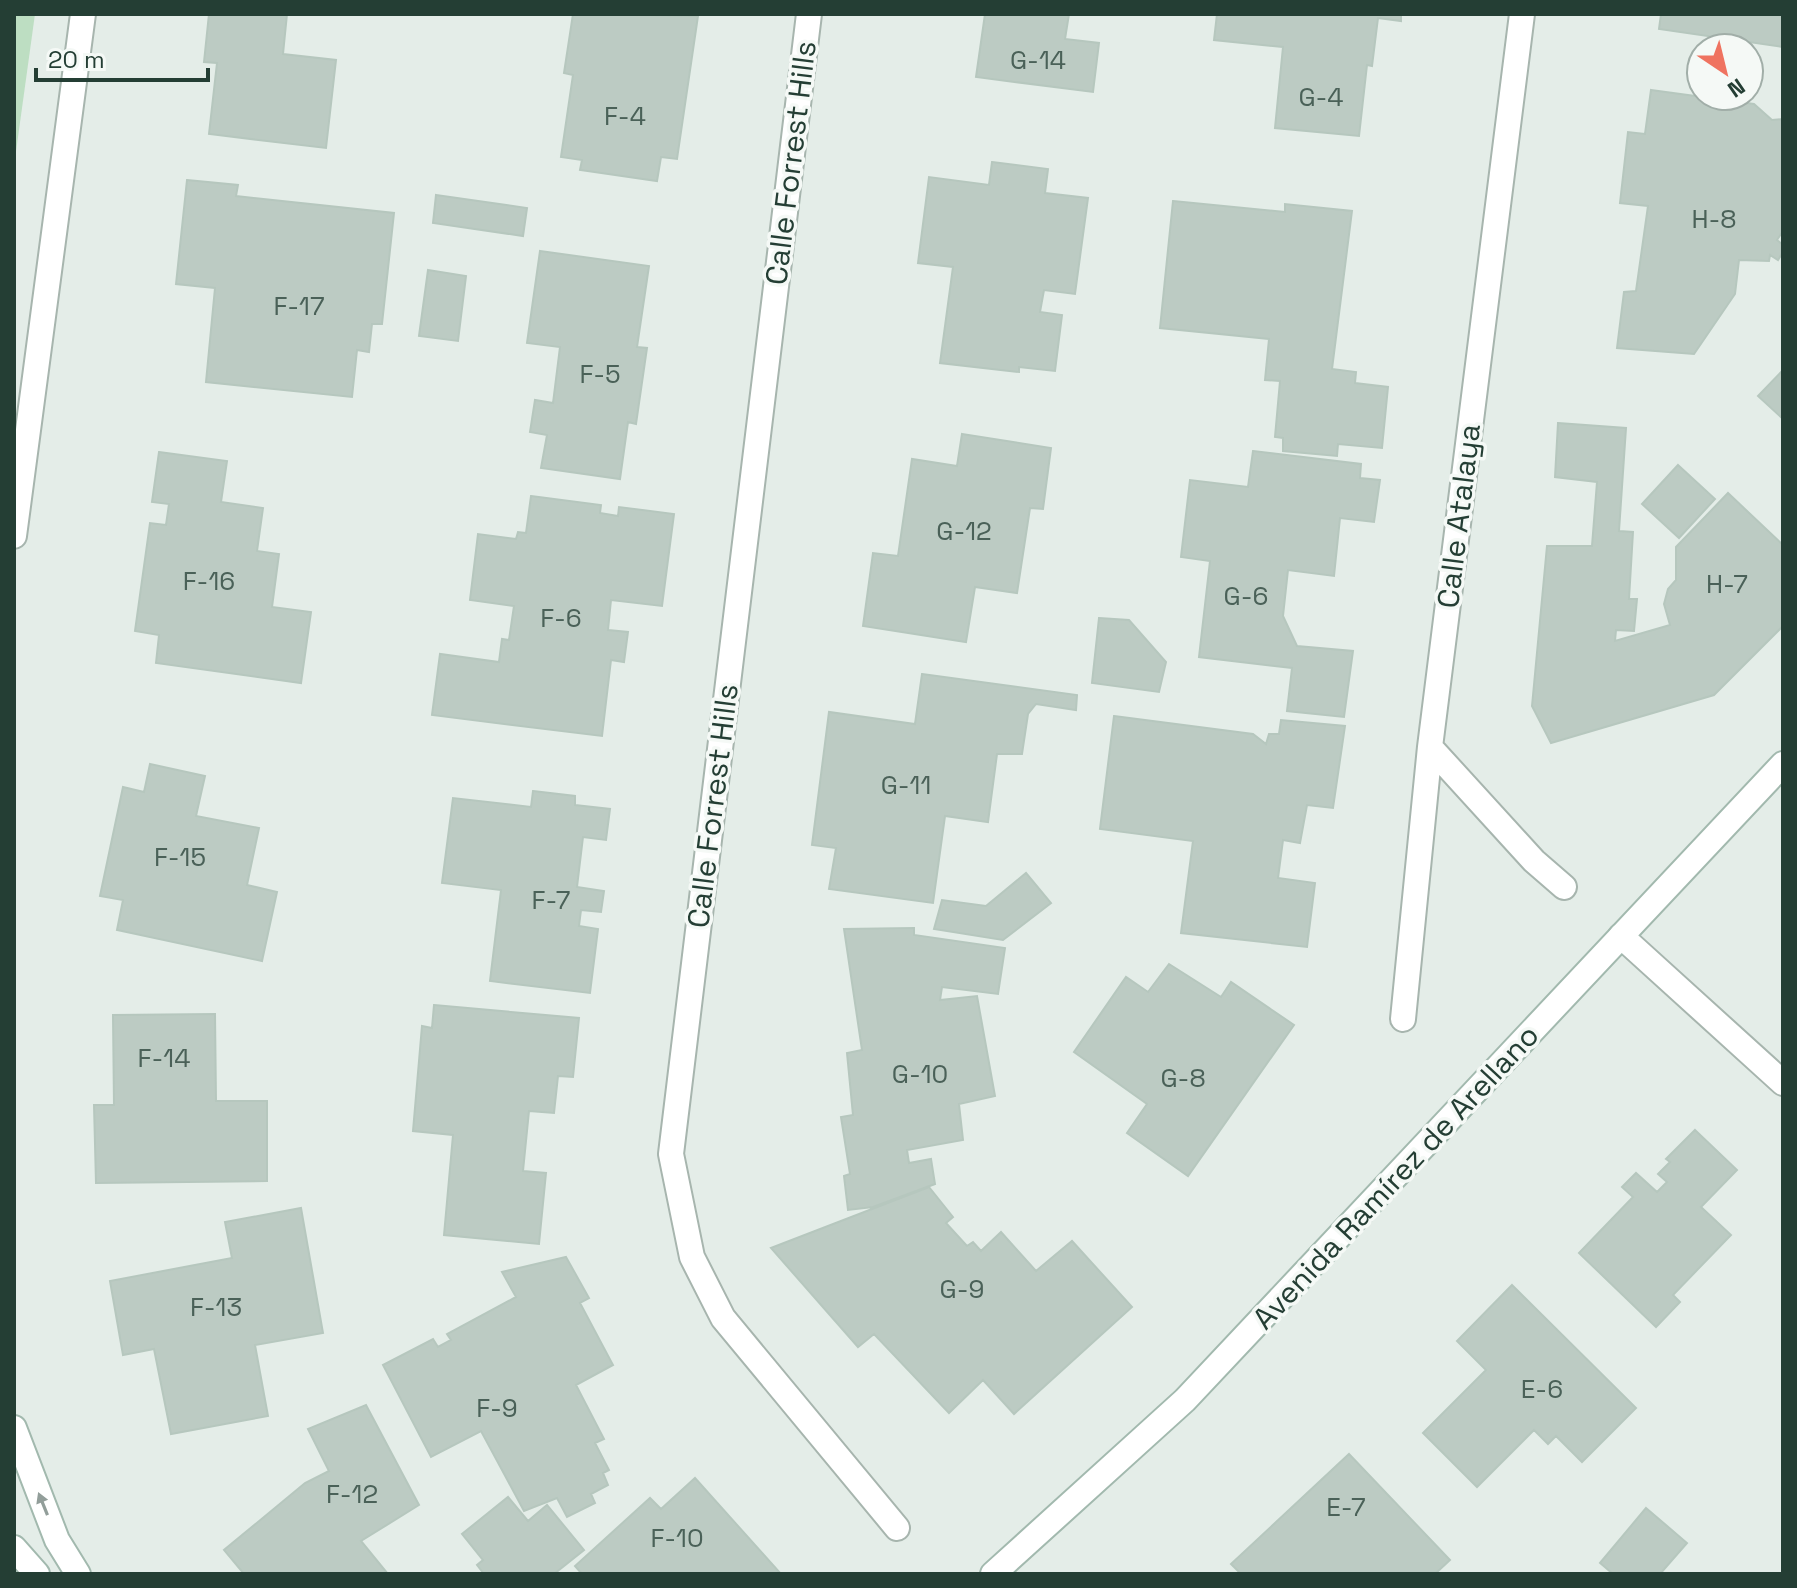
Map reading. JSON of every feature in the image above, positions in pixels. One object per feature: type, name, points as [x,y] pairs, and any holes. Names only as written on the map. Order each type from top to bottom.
[{"type":"street","points":[[14,536],[83,14]]},
{"type":"street","name":"Calle Forrest Hills","points":[[809,14],[671,1154],[692,1257],[723,1318],[897,1528]]},
{"type":"street","name":"Calle Atalaya","points":[[1403,1019],[1430,747],[1522,14]]},
{"type":"street","points":[[1430,747],[1534,861],[1564,887]]},
{"type":"street","name":"Avenida Ramírez de Arellano","points":[[993,1574],[1185,1400],[1783,764]]},
{"type":"street","points":[[1621,936],[1783,1083]]},
{"type":"street","points":[[14,1428],[57,1540],[78,1574]]},
{"type":"street","points":[[14,1548],[37,1574]]},
{"type":"green space","points":[[14,14],[35,14],[14,166]]},
{"type":"building","points":[[209,14],[287,14],[283,54],[336,60],[326,148],[209,134],[217,63],[204,62]]},
{"type":"building","points":[[573,14],[698,16],[677,159],[661,157],[657,181],[580,170],[582,160],[561,157],[573,75],[564,73]]},
{"type":"building","points":[[985,14],[1069,14],[1065,39],[1099,43],[1093,92],[976,77]]},
{"type":"building","points":[[1217,14],[1401,14],[1401,21],[1378,18],[1372,66],[1367,65],[1359,136],[1275,128],[1283,47],[1214,40]]},
{"type":"building","points":[[1661,14],[1783,14],[1783,47],[1765,44],[1765,32],[1685,33],[1659,29]]},
{"type":"building","points":[[1651,90],[1685,95],[1685,112],[1763,112],[1772,120],[1783,119],[1783,231],[1777,240],[1783,245],[1783,252],[1778,260],[1770,255],[1769,261],[1739,260],[1735,294],[1694,354],[1617,348],[1624,292],[1636,291],[1648,206],[1620,203],[1628,132],[1645,134]]},
{"type":"building","points":[[992,162],[1048,169],[1045,193],[1088,198],[1075,294],[1044,290],[1040,312],[1062,315],[1055,371],[1019,367],[1019,372],[940,363],[953,267],[918,263],[929,177],[989,185]]},
{"type":"building","points":[[187,180],[238,185],[236,196],[394,213],[382,324],[372,324],[369,352],[357,350],[352,397],[206,382],[215,288],[176,284]]},
{"type":"building","points":[[436,195],[527,208],[523,236],[433,223]]},
{"type":"building","points":[[1173,201],[1285,212],[1285,204],[1352,211],[1332,369],[1356,372],[1355,383],[1388,387],[1382,448],[1338,444],[1337,456],[1283,451],[1283,438],[1275,437],[1280,381],[1265,380],[1269,339],[1160,328]]},
{"type":"building","points":[[540,251],[649,266],[637,347],[647,348],[636,424],[628,422],[620,479],[541,468],[547,435],[530,432],[535,400],[553,403],[560,347],[527,343]]},
{"type":"building","points":[[428,270],[466,276],[458,341],[419,336]]},
{"type":"building","points":[[1783,370],[1783,419],[1758,396]]},
{"type":"building","points":[[1558,423],[1626,428],[1619,531],[1633,532],[1629,599],[1637,599],[1634,631],[1616,630],[1615,641],[1670,625],[1664,604],[1668,589],[1676,580],[1676,547],[1728,493],[1783,545],[1783,626],[1714,695],[1551,743],[1532,706],[1547,546],[1592,546],[1597,482],[1555,477]]},
{"type":"building","points":[[962,434],[1051,448],[1043,509],[1030,508],[1017,593],[975,587],[966,642],[863,626],[873,553],[898,556],[912,459],[957,466]]},
{"type":"building","points":[[1253,451],[1361,464],[1360,478],[1380,480],[1374,522],[1340,518],[1334,576],[1288,570],[1283,616],[1297,646],[1353,651],[1344,717],[1287,711],[1292,668],[1199,657],[1210,561],[1181,557],[1190,480],[1248,487]]},
{"type":"building","points":[[159,452],[227,461],[221,502],[263,508],[257,551],[279,554],[272,607],[311,612],[301,683],[156,663],[159,635],[135,631],[150,523],[166,525],[169,504],[152,502]]},
{"type":"building","points":[[1678,465],[1715,499],[1679,538],[1642,504]]},
{"type":"building","points":[[531,496],[601,505],[600,513],[618,516],[619,507],[674,514],[662,606],[611,600],[608,630],[628,632],[624,662],[611,660],[602,736],[432,715],[440,654],[499,662],[502,639],[509,640],[514,606],[470,600],[478,534],[516,539],[518,532],[526,533]]},
{"type":"building","points":[[1099,618],[1129,620],[1166,662],[1159,692],[1092,683]]},
{"type":"building","points":[[922,674],[1077,695],[1076,710],[1036,704],[1028,714],[1022,754],[997,754],[988,822],[945,816],[933,903],[829,889],[836,848],[812,845],[829,712],[915,724]]},
{"type":"building","points":[[1114,716],[1253,734],[1266,744],[1269,734],[1279,734],[1281,720],[1345,726],[1333,808],[1307,805],[1300,843],[1283,840],[1278,878],[1315,883],[1307,947],[1181,933],[1193,841],[1100,829]]},
{"type":"building","points":[[150,764],[205,776],[196,816],[259,828],[247,885],[277,892],[262,961],[117,930],[123,900],[100,896],[123,787],[144,792]]},
{"type":"building","points":[[533,791],[575,796],[575,805],[610,809],[606,840],[583,837],[577,887],[604,891],[601,912],[581,910],[579,926],[598,929],[590,993],[490,981],[501,890],[442,883],[453,798],[531,807]]},
{"type":"building","points":[[1026,873],[1051,903],[1003,940],[934,929],[942,900],[986,906]]},
{"type":"building","points":[[914,928],[914,935],[1005,948],[998,994],[942,987],[940,1000],[977,996],[995,1096],[959,1104],[963,1140],[907,1150],[909,1163],[931,1159],[935,1184],[873,1207],[848,1210],[844,1176],[850,1174],[841,1117],[853,1115],[847,1053],[862,1050],[844,929]]},
{"type":"building","points":[[1169,964],[1221,997],[1231,982],[1294,1025],[1188,1176],[1127,1133],[1147,1104],[1074,1052],[1126,977],[1148,992]]},
{"type":"building","points":[[434,1005],[579,1018],[573,1077],[558,1076],[554,1113],[529,1111],[523,1171],[546,1173],[539,1244],[444,1235],[453,1135],[413,1131],[422,1026],[432,1028]]},
{"type":"building","points":[[215,1014],[216,1101],[267,1101],[267,1181],[96,1183],[94,1105],[114,1105],[113,1015]]},
{"type":"building","points":[[1695,1130],[1737,1170],[1701,1207],[1731,1235],[1673,1295],[1680,1302],[1656,1327],[1579,1253],[1633,1197],[1622,1187],[1636,1173],[1657,1192],[1667,1182],[1658,1174],[1670,1162],[1666,1159]]},
{"type":"building","points":[[929,1187],[953,1217],[946,1223],[967,1246],[973,1242],[981,1251],[1001,1232],[1036,1271],[1072,1241],[1132,1307],[1014,1414],[983,1380],[949,1413],[874,1334],[858,1347],[771,1248]]},
{"type":"building","points":[[301,1208],[323,1333],[255,1345],[268,1416],[171,1434],[154,1349],[123,1355],[110,1281],[232,1258],[225,1222]]},
{"type":"building","points":[[566,1257],[589,1298],[580,1303],[613,1365],[576,1385],[604,1439],[595,1443],[609,1470],[603,1473],[608,1485],[591,1494],[595,1503],[567,1517],[557,1498],[524,1511],[481,1431],[431,1457],[383,1365],[433,1339],[438,1347],[451,1340],[447,1334],[516,1297],[502,1272]]},
{"type":"building","points":[[1512,1285],[1636,1408],[1582,1462],[1556,1436],[1548,1444],[1534,1430],[1477,1487],[1423,1433],[1486,1370],[1457,1341]]},
{"type":"building","points":[[366,1405],[419,1505],[361,1541],[388,1574],[244,1574],[224,1550],[305,1483],[329,1471],[308,1429]]},
{"type":"building","points":[[1349,1454],[1450,1560],[1435,1574],[1241,1574],[1231,1564]]},
{"type":"building","points":[[695,1478],[781,1574],[582,1574],[575,1566],[650,1498],[661,1509]]},
{"type":"building","points":[[508,1497],[528,1521],[547,1505],[584,1550],[554,1574],[484,1574],[477,1565],[483,1560],[462,1534]]},
{"type":"building","points":[[1646,1508],[1687,1543],[1660,1574],[1613,1574],[1600,1563]]}]
